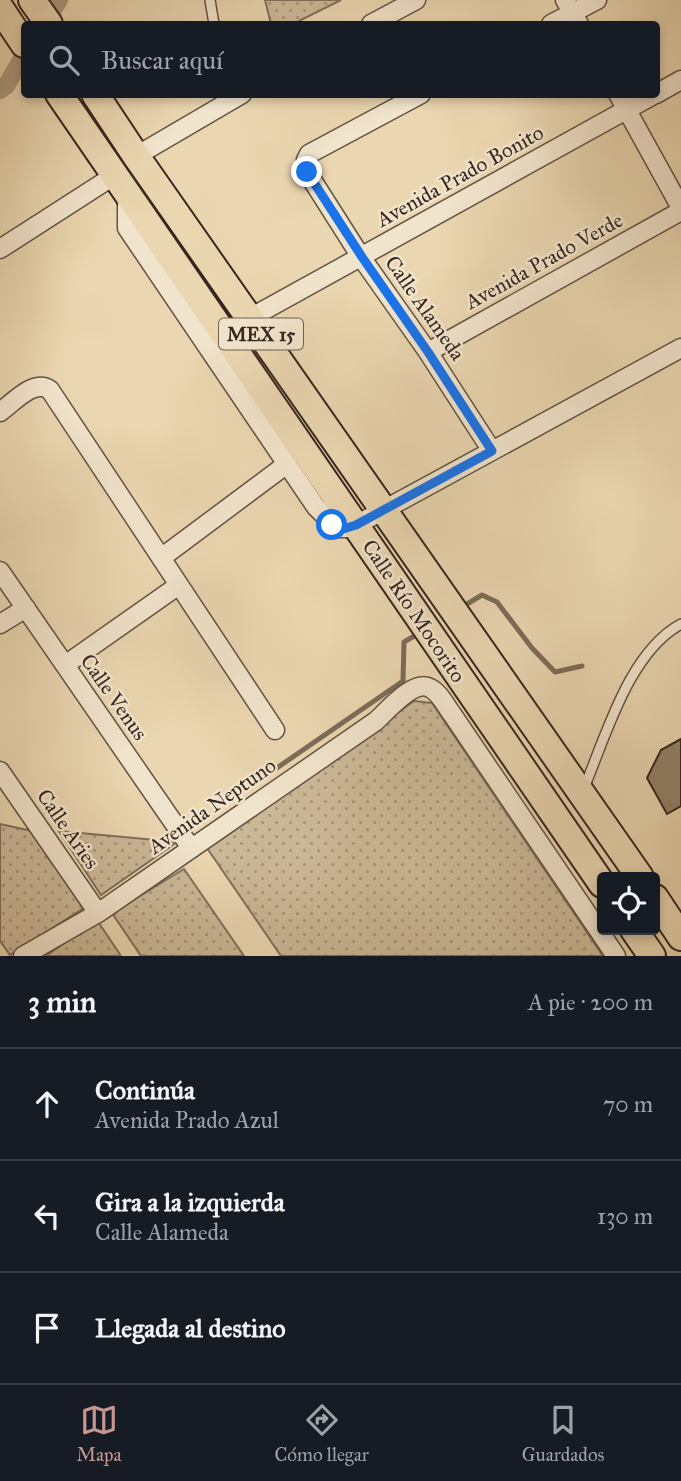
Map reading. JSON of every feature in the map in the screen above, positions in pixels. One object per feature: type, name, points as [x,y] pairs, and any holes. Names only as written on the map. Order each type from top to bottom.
[{"type":"main road","points":[[32,0],[47,21]]},
{"type":"main road","points":[[2,11],[21,40]]},
{"type":"main road","name":"Calle Río Mocorito","points":[[62,98],[597,877]]},
{"type":"main road","name":"Calle Río Mocorito","points":[[98,98],[636,872]]},
{"type":"main road","points":[[660,906],[681,937]]},
{"type":"main road","points":[[637,935],[652,956]]},
{"type":"street","points":[[377,21],[416,0]]},
{"type":"street","points":[[556,21],[597,0]]},
{"type":"street","name":"Avenida Prado Bonito","points":[[660,92],[681,80]]},
{"type":"street","points":[[136,156],[231,98]]},
{"type":"street","name":"Calle Alameda","points":[[414,98],[309,154],[306,166],[310,180],[492,451]]},
{"type":"street","points":[[622,102],[681,209]]},
{"type":"street","name":"Avenida Prado Bonito","points":[[250,318],[362,257],[622,102]]},
{"type":"street","points":[[0,249],[121,184],[127,228],[316,507],[332,525],[343,529],[384,511],[681,348]]},
{"type":"street","name":"Avenida Prado Verde","points":[[428,352],[681,209]]},
{"type":"street","points":[[0,412],[33,388],[48,388],[275,730]]},
{"type":"street","points":[[161,558],[287,464]]},
{"type":"street","name":"Calle Venus","points":[[0,571],[191,848]]},
{"type":"street","points":[[65,665],[178,585]]},
{"type":"street","points":[[0,624],[26,608]]},
{"type":"street","name":"Avenida Neptuno","points":[[23,956],[98,913],[376,721],[412,689],[421,686],[433,689],[452,714],[616,956]]},
{"type":"street","name":"Calle Aries","points":[[0,771],[98,913]]},
{"type":"lane","points":[[210,0],[214,21]]},
{"type":"lane","points":[[581,794],[640,661],[654,644],[681,624]]},
{"type":"shaded area","points":[[265,0],[341,0],[299,21],[270,21]]},
{"type":"shaded area","points":[[414,701],[432,703],[603,956],[281,956],[207,848]]},
{"type":"shaded area","points":[[0,824],[36,832],[87,906],[10,955],[0,941]]},
{"type":"shaded area","points":[[59,831],[177,842],[101,895]]},
{"type":"shaded area","points":[[184,869],[244,956],[141,956],[112,913]]},
{"type":"shaded area","points":[[97,920],[121,956],[46,956]]},
{"type":"building","points":[[681,739],[681,806],[667,814],[647,778],[661,750]]},
{"type":"waterway","points":[[46,21],[59,0]]},
{"type":"waterway","points":[[0,90],[6,86],[21,60]]},
{"type":"waterway","points":[[462,607],[482,595],[497,602],[532,648],[555,672],[582,666]]},
{"type":"waterway","points":[[271,772],[403,681],[404,642],[421,632]]},
{"type":"route","points":[[307,172],[492,451],[356,525],[343,529],[332,525]]}]
